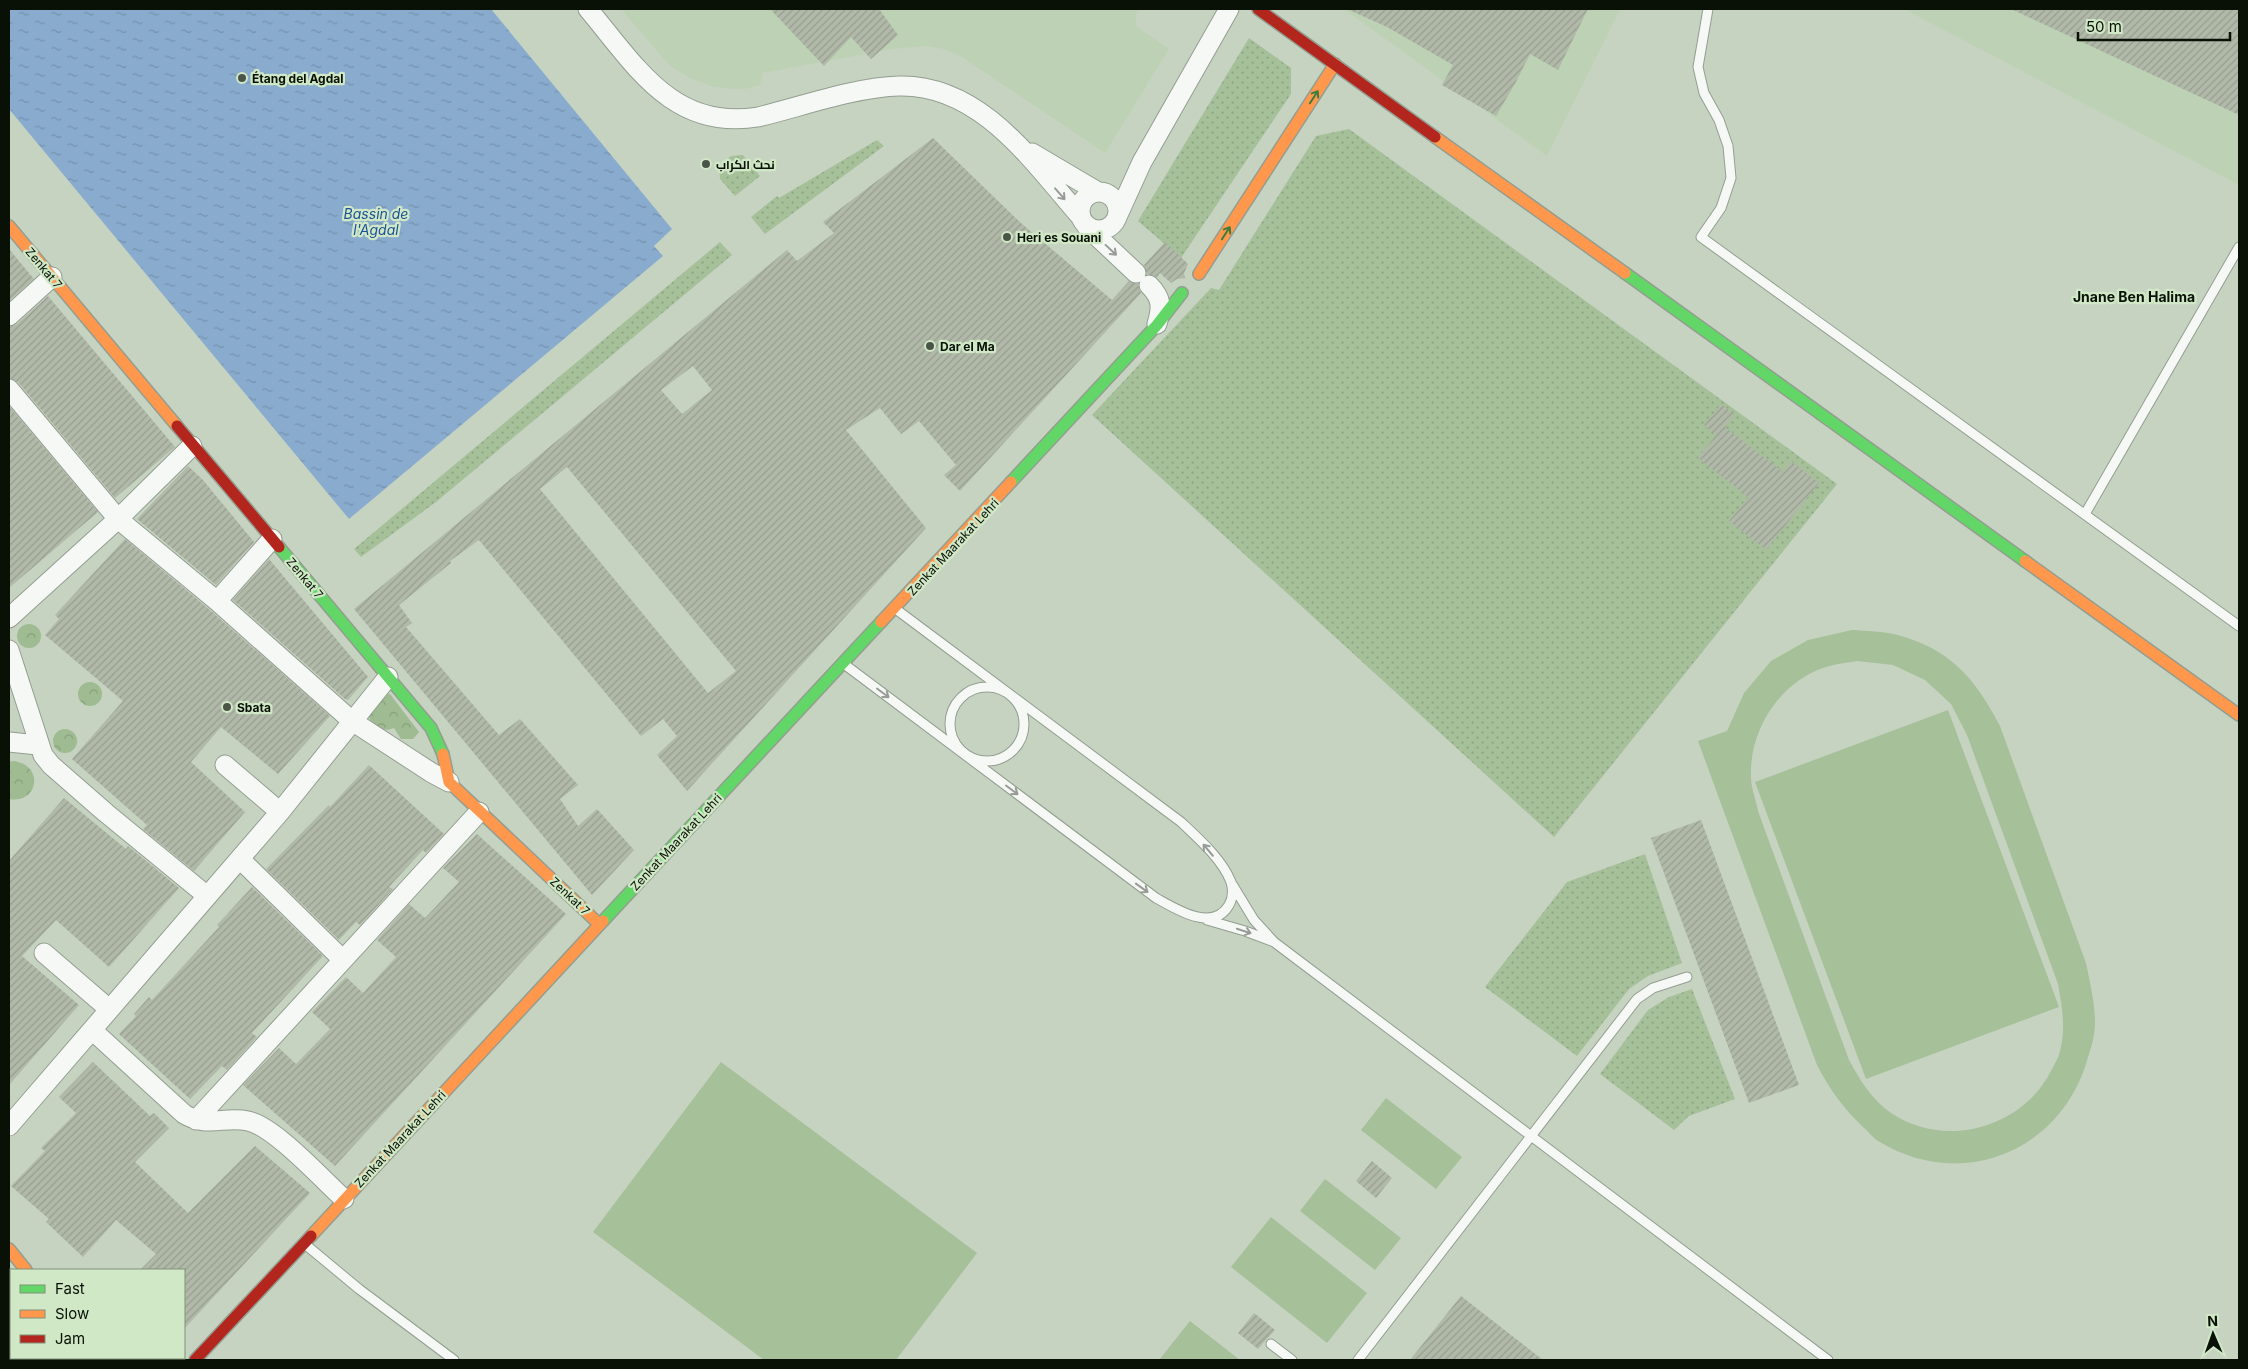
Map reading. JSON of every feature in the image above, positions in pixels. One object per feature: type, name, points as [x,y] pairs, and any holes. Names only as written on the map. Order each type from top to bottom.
[{"type":"street","points":[[588,9],[648,81],[662,94],[699,114],[720,119],[739,120],[871,89],[898,86],[919,86],[941,91],[978,110],[1018,145],[1083,221],[1158,293],[1162,308],[1157,325]]},
{"type":"street","points":[[1142,162],[1101,192],[1087,196],[1079,210],[1083,221],[1098,231],[1110,227],[1117,217],[1142,162],[1229,9]]},
{"type":"street","points":[[1258,9],[2239,715]]},
{"type":"street","points":[[1199,274],[1336,64]]},
{"type":"street","points":[[1018,145],[1114,199],[1117,205],[1117,217]]},
{"type":"street","name":"Zenkat 7","points":[[9,226],[431,728],[443,754],[449,782],[599,924]]},
{"type":"street","points":[[9,316],[52,277]]},
{"type":"street","name":"Zenkat Maarakat Lehri","points":[[195,1360],[599,924],[895,609],[1157,325],[1182,293]]},
{"type":"street","points":[[9,389],[118,519],[217,601],[352,721],[432,774],[449,782]]},
{"type":"street","points":[[9,618],[118,519],[192,446]]},
{"type":"street","points":[[217,601],[272,539]]},
{"type":"street","points":[[9,650],[38,744],[51,765],[206,895]]},
{"type":"street","points":[[9,1126],[206,895],[280,812],[388,677]]},
{"type":"street","points":[[9,742],[38,744]]},
{"type":"street","points":[[225,765],[280,812]]},
{"type":"street","points":[[196,1120],[479,812]]},
{"type":"street","points":[[240,859],[343,960]]},
{"type":"street","points":[[44,953],[109,1009]]},
{"type":"street","points":[[92,1030],[174,1106],[196,1120],[209,1122],[239,1120],[256,1123],[283,1143],[344,1199]]},
{"type":"street","points":[[9,1249],[25,1269]]},
{"type":"lane","points":[[1708,9],[1698,68],[1704,93],[1719,120],[1728,146],[1731,178],[1721,208],[1701,237],[2239,626]]},
{"type":"lane","points":[[2084,514],[2239,247]]},
{"type":"lane","points":[[895,609],[1181,822],[1212,853],[1254,920],[1274,942],[1828,1360]]},
{"type":"lane","points":[[844,664],[1156,898],[1197,917],[1246,931],[1274,942]]},
{"type":"lane","points":[[988,687],[1010,694],[1019,704],[1024,716],[1024,729],[1021,741],[1013,751],[1002,758],[990,762],[976,760],[965,754],[957,746],[951,735],[949,724],[957,702],[965,694],[976,688],[988,687]]},
{"type":"lane","points":[[1197,917],[1214,917],[1222,913],[1232,899],[1230,882]]},
{"type":"lane","points":[[1358,1360],[1637,999],[1654,988],[1687,977]]},
{"type":"lane","points":[[304,1243],[359,1289],[454,1360]]},
{"type":"lane","points":[[1271,1344],[1292,1360]]},
{"type":"shaded area","points":[[621,9],[1139,9],[1136,14],[1136,26],[1169,49],[1105,153],[962,57],[944,49],[925,46],[892,49],[763,73],[760,85],[745,89],[732,89],[711,86],[690,78],[670,66]]},
{"type":"shaded area","points":[[1344,9],[1620,9],[1547,156]]},
{"type":"shaded area","points":[[1904,9],[2239,9],[2239,185]]},
{"type":"shaded area","points":[[1249,38],[1291,68],[1291,94],[1181,258],[1138,221]]},
{"type":"shaded area","points":[[1349,129],[1837,484],[1554,837],[1092,415],[1211,288],[1219,290],[1316,136]]},
{"type":"shaded area","points":[[877,140],[884,146],[765,234],[751,217],[777,196],[779,198]]},
{"type":"shaded area","points":[[743,155],[760,176],[735,196],[720,179],[719,167],[731,156]]},
{"type":"shaded area","points":[[720,242],[732,255],[436,502],[361,557],[354,549]]},
{"type":"shaded area","points":[[1852,630],[1875,631],[1917,641],[1933,649],[1960,668],[1981,694],[2000,726],[2086,963],[2095,1023],[2086,1064],[2072,1095],[2053,1121],[2029,1141],[2002,1155],[1972,1162],[1941,1163],[1909,1156],[1878,1141],[1844,1106],[1832,1091],[1817,1065],[1698,741],[1727,731],[1744,693],[1771,661],[1808,640]],"holes":[[[1857,661],[1893,665],[1925,680],[1951,704],[1967,735],[2058,984],[2061,1001],[2063,1018],[2062,1042],[2057,1060],[2039,1089],[2023,1106],[2003,1118],[1982,1127],[1959,1131],[1935,1130],[1913,1124],[1891,1113],[1872,1096],[1849,1060],[1758,811],[1752,785],[1752,760],[1761,726],[1780,697],[1793,685],[1807,675],[1836,665]]]},
{"type":"shaded area","points":[[1948,710],[2059,1007],[1866,1079],[1755,782]]},
{"type":"shaded area","points":[[1645,854],[1682,963],[1648,976],[1629,989],[1577,1056],[1485,987],[1567,882]]},
{"type":"shaded area","points":[[1692,989],[1735,1099],[1689,1116],[1674,1130],[1600,1074],[1648,1010],[1669,997]]},
{"type":"shaded area","points":[[721,1062],[977,1253],[896,1360],[764,1360],[593,1232]]},
{"type":"shaded area","points":[[1386,1098],[1462,1157],[1436,1189],[1361,1130]]},
{"type":"shaded area","points":[[1325,1179],[1401,1238],[1375,1270],[1300,1211]]},
{"type":"shaded area","points":[[1271,1217],[1367,1293],[1327,1343],[1231,1267]]},
{"type":"shaded area","points":[[1190,1321],[1240,1360],[1159,1360]]},
{"type":"green space","points":[[24,624],[34,624],[41,631],[41,641],[34,648],[24,648],[17,641],[17,631]]},
{"type":"green space","points":[[85,682],[95,682],[102,689],[102,699],[95,706],[85,706],[78,699],[78,689]]},
{"type":"green space","points":[[390,694],[419,732],[413,739],[401,739],[394,728],[385,730],[378,728],[372,723],[368,715],[378,695]]},
{"type":"green space","points":[[60,729],[70,729],[77,736],[77,746],[70,753],[60,753],[53,746],[53,736]]},
{"type":"green space","points":[[9,762],[23,763],[30,769],[33,775],[34,783],[32,790],[27,796],[19,799],[9,799]]},
{"type":"water","name":"Bassin de l'Agdal","points":[[9,9],[491,9],[672,229],[654,246],[663,256],[349,519],[9,109]]},
{"type":"building","points":[[770,9],[879,9],[898,35],[871,59],[851,37],[824,66]]},
{"type":"building","points":[[1347,9],[1588,9],[1558,70],[1530,54],[1496,116],[1442,85],[1453,65],[1387,27]]},
{"type":"building","points":[[2011,9],[2239,9],[2239,115]]},
{"type":"building","points":[[933,138],[1022,224],[1112,300],[1129,281],[1138,284],[1141,293],[960,491],[944,475],[956,465],[919,421],[901,434],[880,408],[846,430],[926,528],[687,791],[657,755],[677,736],[663,719],[641,736],[479,540],[450,561],[451,563],[399,605],[412,623],[406,627],[499,735],[520,719],[578,785],[560,799],[578,826],[597,809],[634,850],[592,895],[354,609],[787,250],[797,261],[834,233],[823,222]],"holes":[[[693,366],[712,390],[682,414],[661,390]],[[567,467],[736,671],[708,693],[540,489]]]},
{"type":"building","points":[[1165,242],[1188,264],[1184,273],[1185,278],[1177,279],[1171,283],[1160,273],[1157,277],[1147,274],[1144,265]]},
{"type":"building","points":[[9,249],[34,279],[9,301]]},
{"type":"building","points":[[48,296],[175,447],[115,498],[18,382],[9,378],[9,327],[17,324]]},
{"type":"building","points":[[1721,404],[1734,415],[1725,427],[1783,472],[1791,461],[1819,483],[1766,550],[1729,521],[1748,497],[1698,458],[1716,435],[1704,425]]},
{"type":"building","points":[[9,406],[98,512],[9,588]]},
{"type":"building","points":[[188,466],[203,480],[254,542],[216,585],[137,519]]},
{"type":"building","name":"Sbata","points":[[125,539],[210,610],[330,716],[278,774],[221,727],[191,762],[245,812],[194,871],[143,829],[147,825],[72,759],[123,701],[45,635],[59,619],[55,615]]},
{"type":"building","points":[[269,559],[368,677],[348,700],[233,600]]},
{"type":"building","points":[[369,765],[444,834],[426,853],[423,850],[389,887],[393,889],[360,925],[356,922],[339,940],[266,869],[329,805],[330,807]]},
{"type":"building","points":[[64,798],[126,849],[128,846],[179,888],[109,967],[56,920],[22,956],[79,1005],[9,1085],[9,861]]},
{"type":"building","points":[[1701,820],[1799,1085],[1749,1103],[1651,838]]},
{"type":"building","points":[[477,834],[566,914],[335,1166],[243,1085],[279,1048],[296,1064],[330,1029],[312,1012],[346,977],[363,993],[396,957],[377,940],[409,904],[425,918],[459,882],[443,868]]},
{"type":"building","points":[[252,887],[323,956],[252,1033],[257,1037],[227,1070],[222,1066],[190,1099],[119,1034],[136,1016],[134,1014],[149,997],[152,1000],[219,927],[217,925]]},
{"type":"building","points":[[93,1062],[150,1116],[154,1113],[169,1128],[135,1162],[188,1213],[255,1146],[310,1193],[185,1328],[185,1269],[141,1269],[156,1254],[116,1220],[83,1257],[46,1222],[49,1219],[11,1186],[45,1151],[41,1148],[76,1113],[59,1097]]},
{"type":"building","points":[[1372,1161],[1392,1178],[1376,1198],[1356,1181]]},
{"type":"building","points":[[1461,1296],[1543,1360],[1410,1360]]},
{"type":"building","points":[[1254,1313],[1275,1330],[1258,1349],[1238,1333]]},
{"type":"traffic: fast","points":[[1625,273],[2025,561]]},
{"type":"traffic: fast","points":[[1011,482],[1157,325],[1182,293]]},
{"type":"traffic: fast","points":[[279,547],[431,728],[443,754]]},
{"type":"traffic: fast","points":[[603,921],[881,622]]},
{"type":"traffic: slow","points":[[1199,274],[1335,64]]},
{"type":"traffic: slow","points":[[1435,137],[1625,273]]},
{"type":"traffic: slow","points":[[9,226],[177,426]]},
{"type":"traffic: slow","points":[[881,622],[1011,482]]},
{"type":"traffic: slow","points":[[2025,561],[2239,715]]},
{"type":"traffic: slow","points":[[443,754],[449,782],[599,924]]},
{"type":"traffic: slow","points":[[311,1236],[603,921]]},
{"type":"traffic: slow","points":[[9,1249],[25,1269]]},
{"type":"traffic: jam","points":[[1258,9],[1435,137]]},
{"type":"traffic: jam","points":[[177,426],[279,547]]},
{"type":"traffic: jam","points":[[195,1360],[311,1236]]},
{"type":"place","name":"Étang del Agdal","points":[[242,78]]},
{"type":"place","name":"نحث الكراب","points":[[706,164]]},
{"type":"place","name":"Heri es Souani","points":[[1007,237]]},
{"type":"place","name":"Dar el Ma","points":[[930,346]]},
{"type":"place","name":"Sbata","points":[[227,707]]},
{"type":"district","name":"Jnane Ben Halima","points":[[2134,296]]}]
